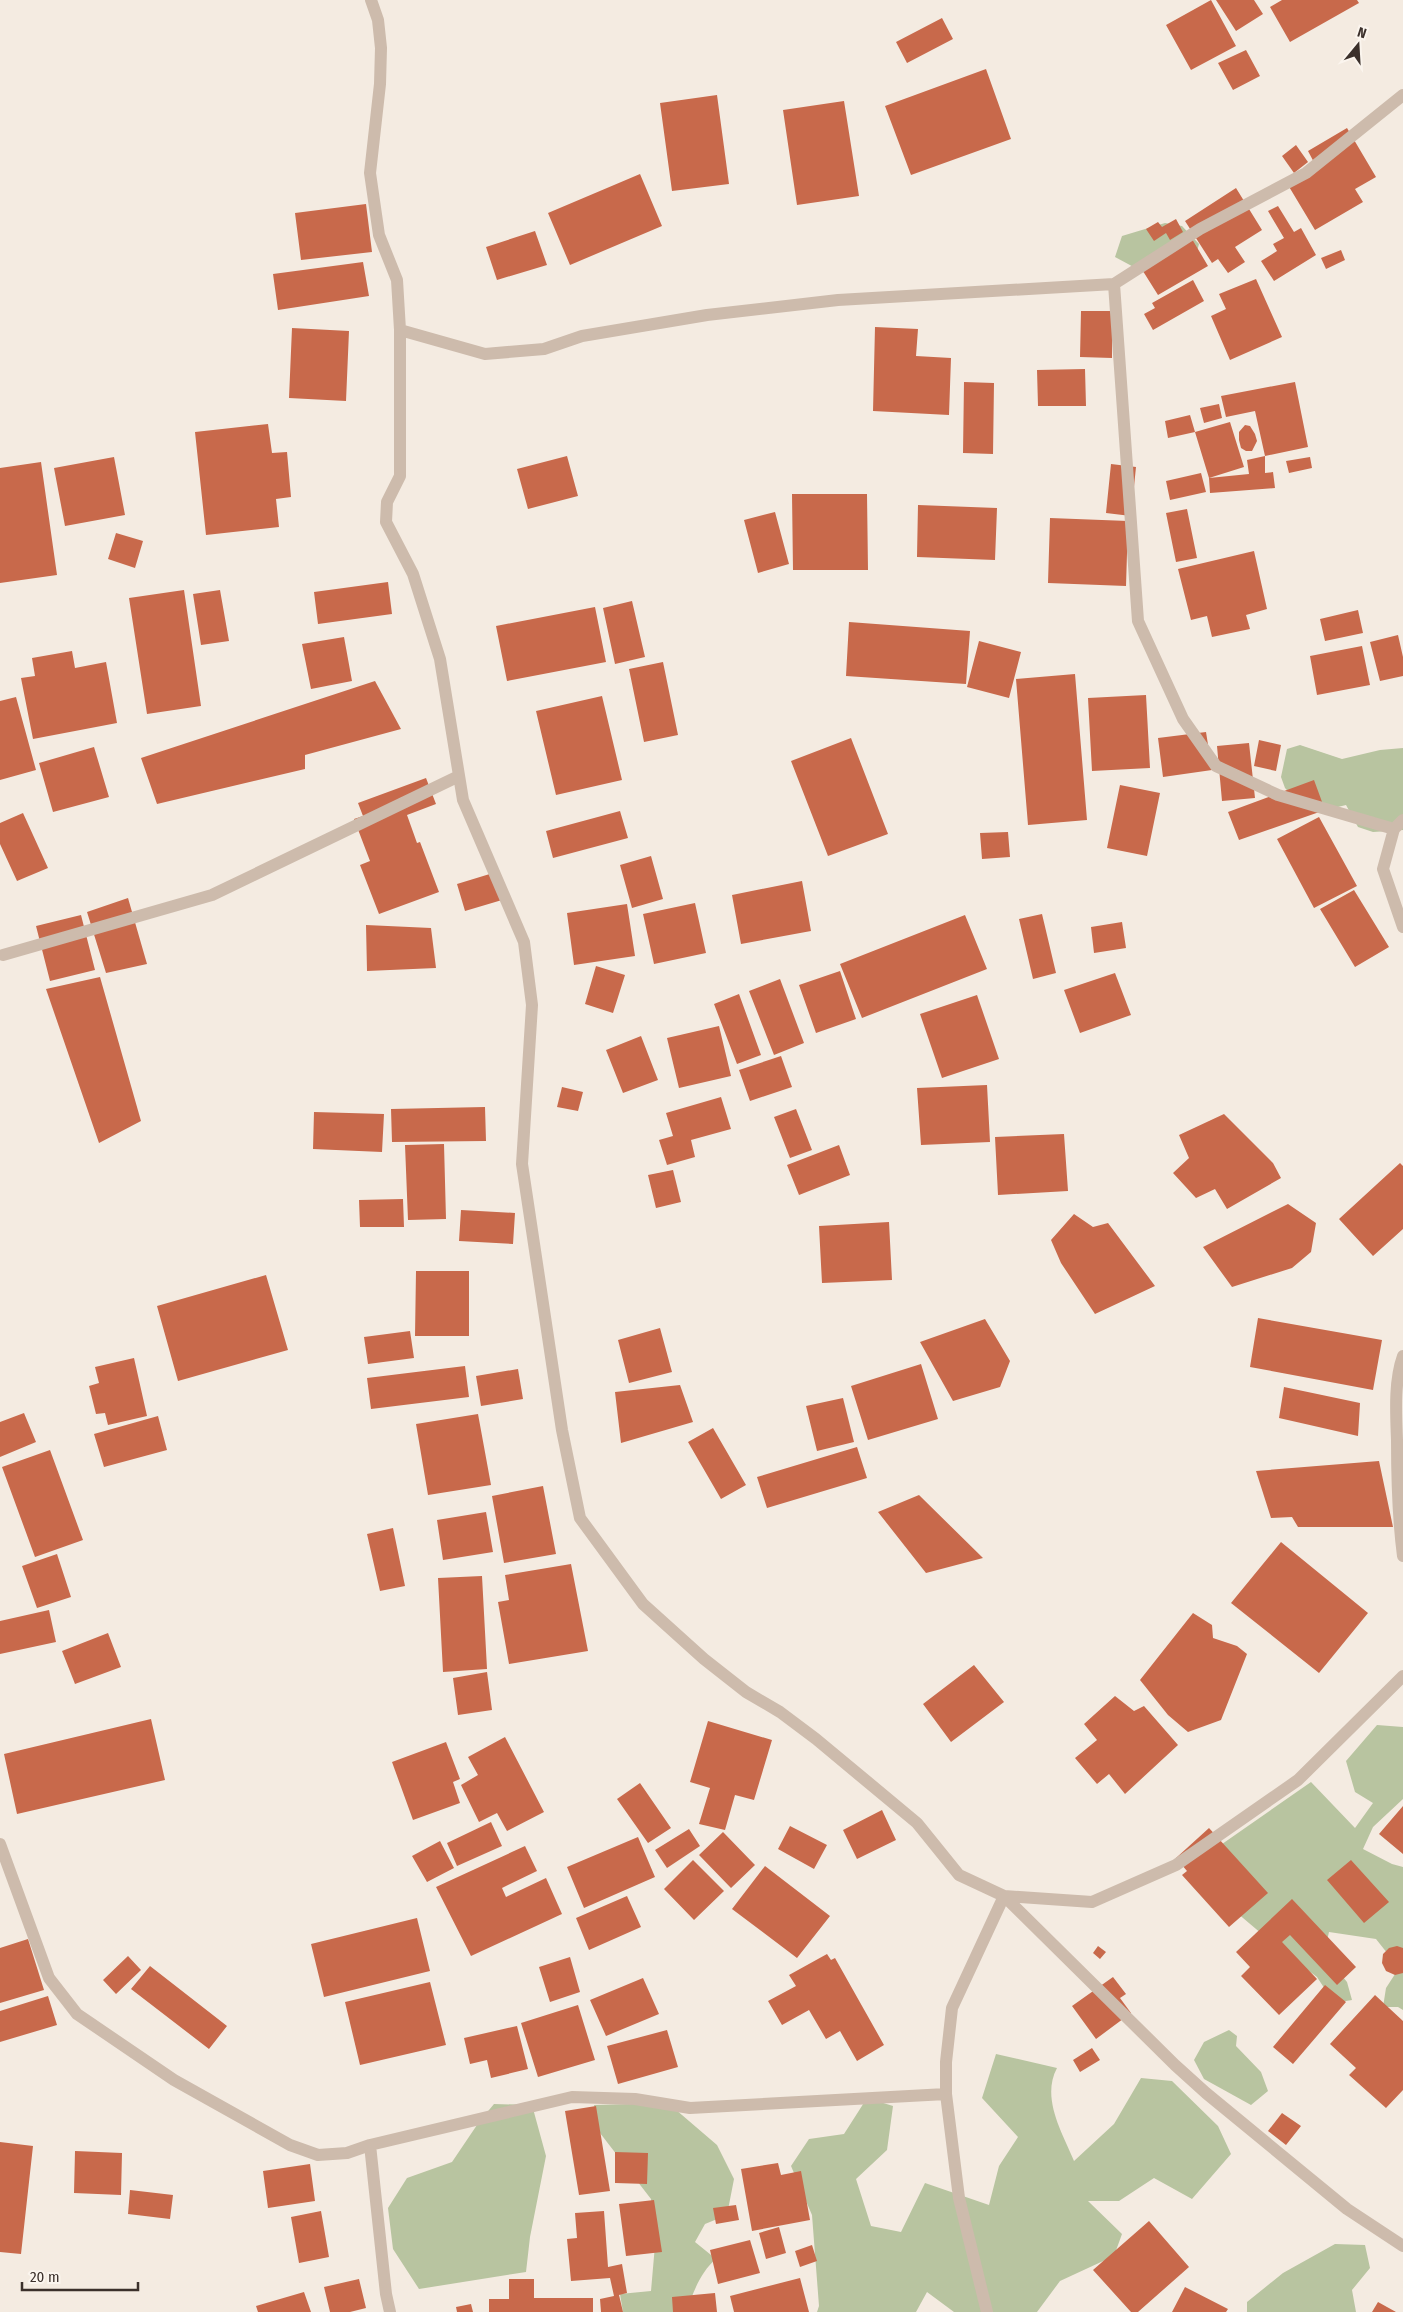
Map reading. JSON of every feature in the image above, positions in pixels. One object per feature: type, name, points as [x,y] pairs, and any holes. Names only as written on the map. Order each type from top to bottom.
[{"type":"street","points":[[371,0],[378,20],[381,48],[370,173],[379,235],[397,280],[400,330],[400,476],[387,502],[386,522],[413,574],[440,659],[463,800],[524,942],[532,1005],[522,1164],[562,1430],[580,1518],[643,1604],[690,1647],[746,1692],[780,1712],[816,1739],[917,1823],[959,1875],[1004,1896],[1175,2065],[1206,2093],[1347,2209],[1403,2246]]},
{"type":"street","points":[[400,330],[485,354],[544,348],[582,336],[707,315],[838,300],[1114,284],[1200,229],[1306,173],[1403,95]]},
{"type":"street","points":[[1114,284],[1138,621],[1183,719],[1216,766],[1278,795],[1398,824],[1383,869],[1403,927]]},
{"type":"street","points":[[3,955],[212,895],[459,776]]},
{"type":"street","points":[[1403,1356],[1399,1368],[1396,1417],[1397,1477],[1403,1556]]},
{"type":"street","points":[[1004,1896],[1092,1902],[1176,1865],[1298,1780],[1403,1676]]},
{"type":"street","points":[[0,1844],[49,1978],[78,2014],[174,2080],[290,2145],[318,2155],[347,2153],[370,2145],[572,2098],[635,2099],[690,2108],[946,2094]]},
{"type":"street","points":[[987,2312],[959,2198],[946,2094],[946,2062],[952,2008],[1004,1896]]},
{"type":"street","points":[[370,2145],[386,2294],[390,2312]]},
{"type":"green space","points":[[1165,223],[1182,226],[1199,244],[1194,263],[1156,279],[1115,257],[1122,236]]},
{"type":"green space","points":[[1300,745],[1342,759],[1380,750],[1403,748],[1403,830],[1373,832],[1358,827],[1346,805],[1309,814],[1285,788],[1281,777],[1287,749]]},
{"type":"green space","points":[[1377,1725],[1403,1727],[1403,1799],[1373,1827],[1363,1849],[1392,1864],[1403,1867],[1403,2010],[1398,2007],[1383,2007],[1386,1988],[1399,1968],[1376,1939],[1329,1932],[1324,1954],[1347,1982],[1352,2000],[1334,2003],[1317,1977],[1276,1946],[1230,1907],[1202,1858],[1311,1782],[1355,1828],[1373,1803],[1355,1792],[1346,1761]]},
{"type":"green space","points":[[1229,2030],[1237,2036],[1236,2046],[1261,2072],[1268,2091],[1251,2105],[1204,2079],[1194,2060],[1204,2042]]},
{"type":"green space","points":[[996,2054],[1057,2068],[1051,2091],[1052,2103],[1059,2127],[1074,2161],[1114,2124],[1141,2078],[1172,2081],[1218,2126],[1231,2154],[1192,2199],[1154,2178],[1119,2201],[1088,2201],[1122,2234],[1114,2256],[1060,2281],[1037,2312],[954,2312],[927,2292],[916,2312],[817,2312],[819,2306],[812,2215],[791,2166],[809,2139],[844,2134],[867,2098],[893,2106],[887,2150],[856,2179],[871,2226],[901,2232],[925,2183],[989,2205],[999,2166],[1018,2137],[982,2098]]},
{"type":"green space","points":[[668,2103],[717,2145],[734,2179],[727,2215],[705,2224],[695,2242],[716,2259],[706,2270],[694,2290],[687,2312],[623,2312],[620,2294],[651,2291],[655,2245],[651,2199],[600,2133],[594,2105]]},
{"type":"green space","points":[[494,2104],[532,2105],[546,2156],[530,2237],[526,2272],[419,2289],[393,2249],[388,2208],[407,2178],[452,2162],[479,2122]]},
{"type":"green space","points":[[1335,2244],[1365,2245],[1370,2268],[1352,2290],[1356,2312],[1247,2312],[1247,2302],[1283,2273]]},
{"type":"building","points":[[1211,0],[1236,46],[1191,70],[1166,25]]},
{"type":"building","points":[[1216,0],[1254,0],[1263,14],[1236,31]]},
{"type":"building","points":[[1282,0],[1357,0],[1359,3],[1290,42],[1270,7]]},
{"type":"building","points":[[942,18],[953,39],[907,63],[896,42]]},
{"type":"building","points":[[1246,50],[1260,76],[1233,90],[1218,63]]},
{"type":"building","points":[[986,69],[1011,139],[911,175],[885,106]]},
{"type":"building","points":[[717,95],[729,184],[672,191],[660,103]]},
{"type":"building","points":[[844,101],[859,196],[797,205],[783,110]]},
{"type":"building","points":[[1347,128],[1376,177],[1355,189],[1363,202],[1315,230],[1288,185],[1317,168],[1308,151]]},
{"type":"building","points":[[1296,145],[1308,162],[1294,173],[1282,156]]},
{"type":"building","points":[[640,174],[662,226],[570,265],[548,213]]},
{"type":"building","points":[[1236,188],[1262,230],[1235,247],[1245,262],[1228,273],[1218,259],[1212,263],[1185,221]]},
{"type":"building","points":[[366,204],[372,252],[301,260],[295,213]]},
{"type":"building","points":[[1278,206],[1294,232],[1301,228],[1316,255],[1274,281],[1261,261],[1277,251],[1273,244],[1284,238],[1268,211]]},
{"type":"building","points":[[1176,219],[1183,232],[1170,240],[1166,233],[1154,241],[1146,229],[1158,222],[1162,227]]},
{"type":"building","points":[[535,231],[547,265],[497,280],[486,247]]},
{"type":"building","points":[[1192,239],[1208,266],[1158,295],[1141,268]]},
{"type":"building","points":[[1341,250],[1345,260],[1326,269],[1321,258]]},
{"type":"building","points":[[363,262],[369,296],[278,310],[273,274]]},
{"type":"building","points":[[1256,279],[1282,337],[1230,360],[1211,316],[1226,309],[1219,294]]},
{"type":"building","points":[[1193,280],[1204,301],[1153,330],[1144,314],[1155,308],[1152,303]]},
{"type":"building","points":[[1081,311],[1112,311],[1112,358],[1080,357]]},
{"type":"building","points":[[875,327],[918,329],[916,356],[951,358],[949,415],[873,411]]},
{"type":"building","points":[[292,328],[349,331],[346,401],[289,398]]},
{"type":"building","points":[[1085,369],[1086,406],[1038,406],[1037,370]]},
{"type":"building","points":[[964,382],[994,383],[993,454],[963,453]]},
{"type":"building","points":[[1295,382],[1308,447],[1265,456],[1255,411],[1226,417],[1221,396]]},
{"type":"building","points":[[1219,404],[1222,418],[1204,423],[1200,408]]},
{"type":"building","points":[[1190,415],[1195,432],[1168,438],[1165,421]]},
{"type":"building","points":[[1230,422],[1244,467],[1209,478],[1195,432]]},
{"type":"building","points":[[268,424],[272,453],[287,452],[291,497],[276,499],[279,527],[206,535],[195,432]]},
{"type":"building","points":[[1245,425],[1250,426],[1257,441],[1252,451],[1246,451],[1241,448],[1239,432]]},
{"type":"building","points":[[567,456],[578,496],[528,509],[517,469]]},
{"type":"building","points":[[1265,456],[1265,473],[1273,472],[1275,488],[1210,493],[1209,478],[1249,474],[1247,460]]},
{"type":"building","points":[[114,457],[125,515],[65,526],[54,468]]},
{"type":"building","points":[[1310,457],[1312,468],[1289,473],[1286,461]]},
{"type":"building","points":[[41,462],[57,575],[0,583],[0,468]]},
{"type":"building","points":[[1111,464],[1136,467],[1131,516],[1106,513]]},
{"type":"building","points":[[1201,473],[1206,492],[1170,500],[1166,481]]},
{"type":"building","points":[[792,494],[867,494],[868,570],[793,570]]},
{"type":"building","points":[[918,505],[997,508],[995,560],[917,557]]},
{"type":"building","points":[[1187,509],[1197,558],[1176,562],[1166,513]]},
{"type":"building","points":[[775,512],[789,564],[758,573],[744,520]]},
{"type":"building","points":[[1050,518],[1128,521],[1126,586],[1048,583]]},
{"type":"building","points":[[116,533],[143,541],[135,568],[108,559]]},
{"type":"building","points":[[1254,551],[1267,609],[1246,615],[1250,629],[1212,637],[1207,616],[1191,620],[1178,569]]},
{"type":"building","points":[[388,582],[392,614],[318,624],[314,592]]},
{"type":"building","points":[[184,590],[201,706],[147,714],[129,598]]},
{"type":"building","points":[[220,590],[229,641],[201,645],[193,594]]},
{"type":"building","points":[[632,601],[645,657],[615,664],[603,608]]},
{"type":"building","points":[[595,607],[606,662],[507,681],[496,626]]},
{"type":"building","points":[[1358,610],[1363,633],[1325,641],[1320,619]]},
{"type":"building","points":[[849,622],[970,631],[966,684],[846,676]]},
{"type":"building","points":[[1398,635],[1403,657],[1403,676],[1380,681],[1370,642]]},
{"type":"building","points":[[344,637],[352,681],[311,689],[302,644]]},
{"type":"building","points":[[979,641],[1021,652],[1009,698],[967,687]]},
{"type":"building","points":[[1362,646],[1370,685],[1317,695],[1310,656]]},
{"type":"building","points":[[72,651],[75,668],[106,662],[117,723],[33,739],[21,678],[35,676],[32,658]]},
{"type":"building","points":[[663,662],[678,735],[644,742],[629,669]]},
{"type":"building","points":[[1075,674],[1087,820],[1028,825],[1016,679]]},
{"type":"building","points":[[375,681],[401,729],[305,755],[305,769],[157,804],[141,758]]},
{"type":"building","points":[[1146,695],[1150,768],[1092,771],[1088,698]]},
{"type":"building","points":[[602,696],[622,780],[556,795],[536,711]]},
{"type":"building","points":[[16,697],[36,770],[0,780],[0,701]]},
{"type":"building","points":[[1206,732],[1212,770],[1163,777],[1158,738]]},
{"type":"building","points":[[851,738],[888,834],[828,856],[791,761]]},
{"type":"building","points":[[1259,740],[1281,745],[1276,771],[1254,766]]},
{"type":"building","points":[[1249,743],[1255,798],[1222,801],[1217,746]]},
{"type":"building","points":[[94,747],[109,797],[53,812],[39,763]]},
{"type":"building","points":[[426,778],[436,804],[407,815],[417,843],[420,842],[439,892],[379,914],[360,865],[370,861],[354,819],[363,816],[358,803]]},
{"type":"building","points":[[1314,780],[1325,810],[1239,840],[1228,812]]},
{"type":"building","points":[[1120,785],[1160,793],[1147,856],[1107,848]]},
{"type":"building","points":[[620,811],[628,838],[553,858],[546,831]]},
{"type":"building","points":[[23,813],[48,868],[17,881],[0,844],[0,823]]},
{"type":"building","points":[[1319,817],[1357,886],[1314,908],[1277,839]]},
{"type":"building","points":[[1008,832],[1010,857],[982,859],[980,833]]},
{"type":"building","points":[[651,856],[663,899],[632,908],[620,865]]},
{"type":"building","points":[[493,873],[502,900],[465,911],[457,884]]},
{"type":"building","points":[[802,881],[811,931],[741,944],[732,895]]},
{"type":"building","points":[[1354,890],[1389,947],[1355,967],[1320,909]]},
{"type":"building","points":[[128,898],[147,964],[106,973],[87,912]]},
{"type":"building","points":[[695,903],[706,953],[654,964],[643,914]]},
{"type":"building","points":[[627,904],[635,956],[574,965],[567,913]]},
{"type":"building","points":[[1042,914],[1056,973],[1033,979],[1019,919]]},
{"type":"building","points":[[81,915],[95,970],[50,981],[36,926]]},
{"type":"building","points":[[965,915],[987,969],[862,1018],[840,964]]},
{"type":"building","points":[[1122,922],[1126,948],[1094,953],[1091,927]]},
{"type":"building","points":[[366,925],[431,928],[436,968],[367,971]]},
{"type":"building","points":[[596,966],[625,975],[613,1013],[585,1004]]},
{"type":"building","points":[[840,971],[856,1019],[816,1033],[799,985]]},
{"type":"building","points":[[1115,973],[1131,1015],[1080,1033],[1064,990]]},
{"type":"building","points":[[100,977],[141,1121],[99,1143],[46,989]]},
{"type":"building","points":[[780,979],[804,1043],[774,1055],[749,991]]},
{"type":"building","points":[[739,994],[761,1055],[737,1064],[714,1004]]},
{"type":"building","points":[[977,995],[999,1059],[942,1078],[920,1014]]},
{"type":"building","points":[[719,1026],[731,1076],[679,1088],[667,1038]]},
{"type":"building","points":[[641,1036],[658,1080],[623,1093],[606,1050]]},
{"type":"building","points":[[781,1056],[792,1087],[750,1101],[739,1070]]},
{"type":"building","points":[[987,1085],[990,1142],[921,1145],[917,1088]]},
{"type":"building","points":[[562,1087],[583,1092],[578,1111],[557,1107]]},
{"type":"building","points":[[721,1097],[731,1129],[691,1140],[695,1157],[667,1165],[659,1140],[673,1136],[666,1113]]},
{"type":"building","points":[[485,1107],[486,1141],[392,1142],[391,1109]]},
{"type":"building","points":[[796,1109],[812,1150],[790,1158],[774,1117]]},
{"type":"building","points":[[314,1112],[384,1114],[382,1152],[313,1149]]},
{"type":"building","points":[[1224,1114],[1273,1163],[1281,1178],[1227,1209],[1215,1189],[1196,1198],[1173,1173],[1189,1158],[1179,1135]]},
{"type":"building","points":[[1064,1134],[1068,1191],[998,1195],[995,1137]]},
{"type":"building","points":[[444,1144],[446,1219],[408,1220],[405,1145]]},
{"type":"building","points":[[839,1145],[850,1175],[799,1195],[787,1165]]},
{"type":"building","points":[[1400,1163],[1403,1166],[1403,1229],[1373,1256],[1339,1219]]},
{"type":"building","points":[[673,1170],[681,1202],[656,1208],[648,1175]]},
{"type":"building","points":[[403,1199],[404,1227],[360,1227],[359,1200]]},
{"type":"building","points":[[1288,1204],[1316,1223],[1311,1252],[1292,1268],[1232,1287],[1203,1247]]},
{"type":"building","points":[[461,1210],[515,1213],[513,1244],[459,1241]]},
{"type":"building","points":[[1074,1214],[1093,1227],[1108,1223],[1155,1286],[1095,1314],[1061,1263],[1051,1240]]},
{"type":"building","points":[[889,1222],[892,1280],[822,1283],[819,1226]]},
{"type":"building","points":[[416,1271],[469,1271],[469,1336],[415,1336]]},
{"type":"building","points":[[266,1275],[288,1350],[178,1381],[157,1306]]},
{"type":"building","points":[[1258,1318],[1382,1340],[1373,1390],[1250,1367]]},
{"type":"building","points":[[985,1319],[1010,1361],[1000,1387],[953,1401],[920,1342]]},
{"type":"building","points":[[660,1328],[672,1372],[629,1383],[618,1340]]},
{"type":"building","points":[[410,1331],[414,1358],[368,1364],[364,1337]]},
{"type":"building","points":[[134,1358],[147,1416],[108,1425],[105,1413],[96,1414],[89,1386],[99,1383],[95,1367]]},
{"type":"building","points":[[921,1364],[938,1419],[868,1440],[851,1386]]},
{"type":"building","points":[[465,1366],[469,1397],[371,1409],[367,1378]]},
{"type":"building","points":[[518,1369],[523,1399],[481,1406],[476,1376]]},
{"type":"building","points":[[680,1385],[693,1422],[621,1443],[615,1392]]},
{"type":"building","points":[[1284,1387],[1360,1403],[1358,1436],[1279,1418]]},
{"type":"building","points":[[843,1398],[854,1442],[817,1451],[806,1406]]},
{"type":"building","points":[[24,1413],[36,1442],[0,1457],[0,1422]]},
{"type":"building","points":[[478,1414],[491,1485],[428,1495],[416,1424]]},
{"type":"building","points":[[158,1416],[167,1450],[104,1467],[94,1434]]},
{"type":"building","points":[[713,1428],[746,1485],[721,1499],[688,1442]]},
{"type":"building","points":[[857,1447],[867,1478],[767,1508],[757,1477]]},
{"type":"building","points":[[50,1450],[83,1540],[35,1557],[2,1467]]},
{"type":"building","points":[[1379,1461],[1393,1527],[1298,1527],[1292,1517],[1271,1518],[1256,1471]]},
{"type":"building","points":[[543,1486],[556,1554],[504,1563],[492,1496]]},
{"type":"building","points":[[919,1495],[983,1558],[926,1573],[878,1512]]},
{"type":"building","points":[[486,1512],[493,1552],[443,1560],[437,1520]]},
{"type":"building","points":[[393,1528],[405,1586],[380,1591],[367,1534]]},
{"type":"building","points":[[1281,1542],[1368,1613],[1319,1673],[1231,1603]]},
{"type":"building","points":[[57,1554],[71,1597],[37,1608],[22,1566]]},
{"type":"building","points":[[571,1564],[588,1651],[509,1664],[498,1602],[509,1600],[505,1575]]},
{"type":"building","points":[[482,1576],[487,1669],[443,1672],[438,1578]]},
{"type":"building","points":[[49,1610],[56,1642],[0,1654],[0,1621]]},
{"type":"building","points":[[1193,1613],[1212,1625],[1213,1638],[1237,1646],[1247,1654],[1221,1720],[1188,1732],[1168,1715],[1140,1680]]},
{"type":"building","points":[[108,1633],[121,1667],[75,1684],[62,1651]]},
{"type":"building","points":[[974,1665],[1004,1702],[951,1742],[923,1704]]},
{"type":"building","points":[[487,1672],[492,1710],[458,1715],[453,1678]]},
{"type":"building","points":[[1115,1696],[1134,1711],[1144,1706],[1178,1745],[1125,1794],[1109,1774],[1097,1784],[1075,1758],[1097,1740],[1084,1724]]},
{"type":"building","points":[[151,1719],[165,1780],[17,1814],[4,1754]]},
{"type":"building","points":[[708,1721],[772,1740],[754,1800],[735,1795],[725,1830],[699,1824],[710,1788],[690,1782]]},
{"type":"building","points":[[505,1737],[544,1812],[507,1831],[497,1813],[479,1822],[461,1785],[478,1775],[468,1757]]},
{"type":"building","points":[[446,1742],[460,1779],[453,1782],[460,1803],[413,1820],[392,1762]]},
{"type":"building","points":[[640,1783],[671,1828],[648,1843],[617,1799]]},
{"type":"building","points":[[1403,1806],[1403,1854],[1379,1834]]},
{"type":"building","points":[[882,1810],[896,1840],[857,1859],[843,1830]]},
{"type":"building","points":[[491,1822],[502,1846],[457,1866],[447,1843]]},
{"type":"building","points":[[790,1826],[827,1845],[814,1869],[778,1849]]},
{"type":"building","points":[[1209,1828],[1268,1893],[1229,1927],[1182,1875],[1187,1871],[1176,1858]]},
{"type":"building","points":[[689,1829],[700,1846],[667,1868],[655,1850]]},
{"type":"building","points":[[723,1832],[755,1865],[731,1888],[699,1855]]},
{"type":"building","points":[[638,1837],[655,1877],[584,1908],[567,1867]]},
{"type":"building","points":[[440,1841],[454,1868],[427,1882],[412,1856]]},
{"type":"building","points":[[525,1846],[537,1871],[502,1888],[506,1897],[546,1878],[562,1914],[471,1956],[436,1887]]},
{"type":"building","points":[[693,1860],[724,1891],[694,1920],[664,1889]]},
{"type":"building","points":[[1351,1860],[1389,1902],[1364,1923],[1327,1880]]},
{"type":"building","points":[[765,1866],[830,1916],[797,1958],[732,1909]]},
{"type":"building","points":[[627,1896],[641,1927],[589,1950],[576,1918]]},
{"type":"building","points":[[1292,1899],[1356,1967],[1337,1985],[1290,1935],[1282,1942],[1317,1979],[1279,2015],[1241,1976],[1250,1967],[1236,1952]]},
{"type":"building","points":[[417,1918],[430,1971],[324,1997],[311,1944]]},
{"type":"building","points":[[28,1939],[44,1990],[0,2003],[0,1948]]},
{"type":"building","points":[[1098,1946],[1106,1952],[1100,1959],[1093,1953]]},
{"type":"building","points":[[1397,1946],[1403,1948],[1403,1973],[1395,1975],[1386,1971],[1382,1963],[1383,1954],[1389,1948]]},
{"type":"building","points":[[827,1954],[831,1960],[835,1958],[884,2045],[857,2061],[840,2031],[826,2039],[809,2010],[782,2025],[768,2001],[796,1986],[789,1975]]},
{"type":"building","points":[[128,1956],[141,1970],[116,1994],[103,1980]]},
{"type":"building","points":[[570,1957],[580,1992],[550,2002],[539,1967]]},
{"type":"building","points":[[150,1966],[227,2026],[209,2049],[131,1989]]},
{"type":"building","points":[[1113,1977],[1126,1994],[1120,1998],[1131,2013],[1096,2039],[1072,2006]]},
{"type":"building","points":[[643,1978],[659,2014],[606,2036],[590,2000]]},
{"type":"building","points":[[430,1982],[446,2045],[360,2065],[345,2002]]},
{"type":"building","points":[[1325,1985],[1346,2002],[1293,2064],[1273,2047]]},
{"type":"building","points":[[1375,1995],[1403,2021],[1403,2090],[1386,2108],[1349,2075],[1356,2068],[1330,2044]]},
{"type":"building","points":[[48,1996],[57,2025],[0,2042],[0,2011]]},
{"type":"building","points":[[578,2005],[595,2060],[538,2077],[521,2023]]},
{"type":"building","points":[[517,2026],[528,2069],[491,2078],[487,2060],[470,2064],[464,2038]]},
{"type":"building","points":[[667,2030],[678,2067],[618,2084],[607,2046]]},
{"type":"building","points":[[1092,2048],[1100,2060],[1080,2072],[1073,2060]]},
{"type":"building","points":[[596,2106],[610,2191],[579,2195],[565,2111]]},
{"type":"building","points":[[1282,2113],[1301,2126],[1286,2145],[1268,2131]]},
{"type":"building","points":[[0,2142],[33,2146],[21,2254],[0,2252]]},
{"type":"building","points":[[75,2151],[122,2153],[121,2195],[74,2193]]},
{"type":"building","points":[[615,2152],[648,2153],[647,2184],[615,2183]]},
{"type":"building","points":[[778,2163],[781,2175],[801,2171],[810,2220],[752,2231],[741,2169]]},
{"type":"building","points":[[310,2164],[315,2201],[268,2208],[263,2171]]},
{"type":"building","points":[[130,2190],[173,2195],[170,2219],[128,2214]]},
{"type":"building","points":[[654,2200],[662,2252],[626,2256],[619,2204]]},
{"type":"building","points":[[736,2205],[739,2220],[716,2224],[713,2208]]},
{"type":"building","points":[[321,2211],[329,2257],[299,2263],[291,2217]]},
{"type":"building","points":[[604,2211],[608,2267],[622,2264],[627,2293],[619,2295],[623,2312],[601,2312],[600,2299],[614,2296],[610,2278],[571,2281],[567,2239],[577,2238],[575,2213]]},
{"type":"building","points":[[1149,2221],[1189,2267],[1138,2312],[1131,2312],[1093,2270]]},
{"type":"building","points":[[779,2227],[786,2253],[766,2259],[759,2233]]},
{"type":"building","points":[[750,2240],[760,2273],[718,2284],[710,2250]]},
{"type":"building","points":[[812,2245],[817,2261],[800,2267],[795,2251]]},
{"type":"building","points":[[800,2278],[809,2312],[734,2312],[730,2296]]},
{"type":"building","points":[[359,2279],[366,2308],[350,2312],[330,2312],[324,2287]]},
{"type":"building","points":[[509,2279],[534,2279],[534,2298],[593,2298],[593,2312],[489,2312],[489,2299],[509,2299]]},
{"type":"building","points":[[1185,2287],[1228,2309],[1226,2312],[1172,2312]]},
{"type":"building","points":[[304,2292],[311,2312],[258,2312],[256,2306]]},
{"type":"building","points":[[715,2293],[717,2312],[673,2312],[672,2297]]},
{"type":"building","points":[[1378,2302],[1396,2312],[1372,2312]]},
{"type":"building","points":[[471,2304],[473,2312],[457,2312],[456,2307]]}]
